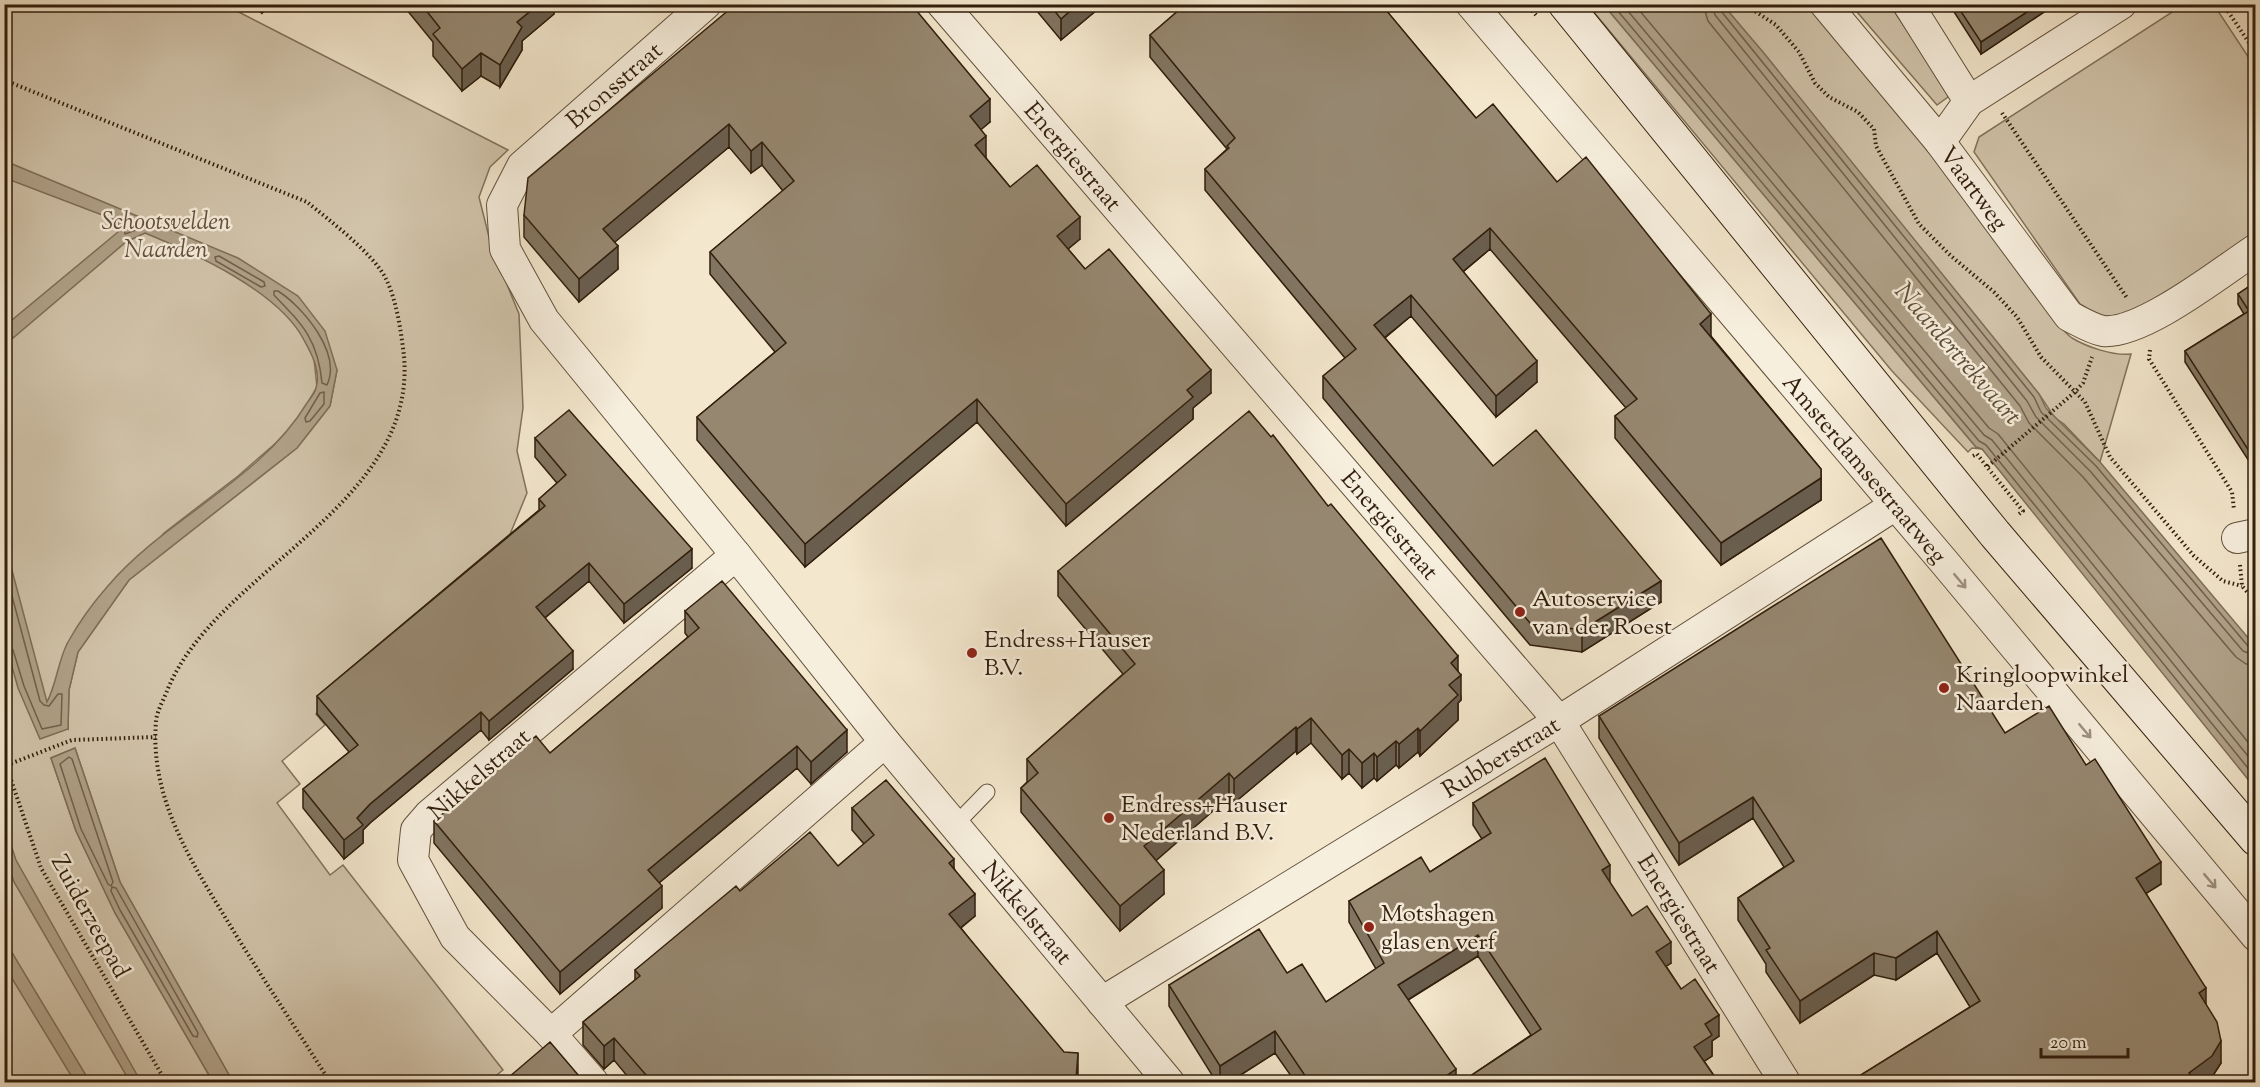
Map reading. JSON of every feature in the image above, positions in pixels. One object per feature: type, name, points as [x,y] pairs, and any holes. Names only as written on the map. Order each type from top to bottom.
[{"type":"street","name":"Bronsstraat","points":[[522,166],[706,4]]},
{"type":"street","name":"Energiestraat","points":[[942,4],[1559,721],[1785,1083]]},
{"type":"street","name":"Amsterdamsestraatweg","points":[[1471,4],[1894,506],[1945,563],[2256,936]]},
{"type":"street","points":[[1565,4],[1995,534],[2256,839]]},
{"type":"street","name":"Vaartweg","points":[[1825,4],[1940,142],[2069,316],[2101,331]]},
{"type":"street","points":[[1908,4],[1969,101]]},
{"type":"street","points":[[1940,142],[1969,101],[2121,4]]},
{"type":"street","name":"Nikkelstraat","points":[[522,166],[502,205],[505,249],[544,320],[885,742],[1169,1083]]},
{"type":"street","points":[[2101,331],[2119,330],[2143,323],[2256,249]]},
{"type":"street","name":"Rubberstraat","points":[[1102,1002],[1559,721],[1894,506]]},
{"type":"street","name":"Nikkelstraat","points":[[593,1083],[551,1034],[455,937],[413,860],[416,830],[429,815],[736,555]]},
{"type":"street","points":[[551,1034],[885,742]]},
{"type":"lane","points":[[954,826],[987,792]]},
{"type":"path","points":[[1744,4],[1776,25],[1799,52],[1815,83],[1829,97],[1858,112],[1874,129],[1876,146],[1919,224],[1951,256],[1994,292],[2017,317],[2041,357],[2085,402],[2110,457],[2194,556],[2223,581],[2242,586]]},
{"type":"path","points":[[2223,4],[2256,53]]},
{"type":"path","points":[[4,80],[307,201],[348,235],[386,278],[395,307],[405,377],[396,416],[378,455],[348,497],[203,633],[175,673],[156,719],[157,762],[168,811],[188,856],[330,1083]]},
{"type":"path","points":[[1986,467],[2052,413],[2083,383],[2101,331]]},
{"type":"path","points":[[1977,454],[2023,511],[2016,516]]},
{"type":"path","points":[[7,765],[72,740],[156,737]]},
{"type":"path","name":"Zuiderzeepad","points":[[4,759],[41,868],[166,1083]]},
{"type":"green space","name":"Schootsvelden Naarden","points":[[4,5],[225,5],[508,150],[490,167],[479,197],[491,245],[519,314],[523,408],[517,451],[527,493],[506,544],[316,714],[325,725],[282,761],[300,784],[277,803],[330,875],[343,865],[503,1070],[488,1082],[233,1082],[120,882],[75,748],[51,758],[76,831],[115,913],[213,1082],[5,1082]],"holes":[[[298,328],[337,370],[330,406],[297,448],[129,580],[78,652],[69,690],[68,729],[47,703],[56,684],[67,644],[164,533],[238,476],[292,429],[317,387],[314,359]]]},
{"type":"green space","points":[[1588,5],[1604,5],[1976,447],[1982,449],[1972,448],[1968,452],[1892,371]]},
{"type":"green space","points":[[1723,5],[1811,5],[1930,143],[2062,328],[2072,338],[2085,345],[2116,354],[2131,354],[2100,462],[2064,424],[2055,418],[2039,394]]},
{"type":"green space","points":[[1851,5],[1890,5],[1946,88],[1948,97],[1937,105]]},
{"type":"green space","points":[[2183,5],[2214,5],[2255,67],[2255,238],[2122,318],[2097,315],[2080,304],[1974,152],[1979,137]]},
{"type":"water","name":"Naardertrekvaart","points":[[1604,5],[1723,5],[1763,52],[2039,394],[2046,408],[2100,462],[2255,646],[2255,788],[1982,449],[1976,447]]},
{"type":"water","points":[[5,161],[238,258],[298,296],[325,331],[337,370],[330,406],[297,448],[129,580],[78,652],[69,690],[68,729],[40,739],[18,688],[5,642],[5,544],[47,702],[68,642],[102,593],[130,562],[264,455],[287,430],[312,396],[316,388],[317,369],[304,340],[292,322],[256,290],[211,263],[145,233],[126,242],[13,338],[6,325],[118,232],[118,221],[5,178]]},
{"type":"water","points":[[75,748],[120,882],[233,1082],[213,1082],[115,913],[76,831],[51,758]]},
{"type":"water","points":[[4,824],[16,860],[141,1082],[130,1082],[14,882],[5,855]]},
{"type":"water","points":[[5,941],[90,1082],[75,1082],[5,967]]},
{"type":"building","points":[[421,4],[539,4],[517,22],[522,27],[500,65],[481,53],[462,69],[433,34],[440,28]]},
{"type":"building","points":[[736,4],[911,4],[990,99],[970,116],[986,136],[975,145],[1010,187],[1037,165],[1080,217],[1057,236],[1085,269],[1109,249],[1211,370],[1187,390],[1193,397],[1066,504],[977,399],[805,544],[697,417],[786,343],[710,252],[794,181],[762,142],[751,151],[729,124],[603,229],[618,246],[579,279],[524,215],[528,178]]},
{"type":"building","points":[[1049,4],[1078,4],[1061,19]]},
{"type":"building","points":[[1186,4],[1381,4],[1476,118],[1493,104],[1557,182],[1586,157],[1711,314],[1700,324],[1821,469],[1821,478],[1721,543],[1615,416],[1637,399],[1490,228],[1453,259],[1537,361],[1496,396],[1411,295],[1374,325],[1493,466],[1536,430],[1661,581],[1582,630],[1530,623],[1323,376],[1356,349],[1205,169],[1229,148],[1227,146],[1235,138],[1150,35]]},
{"type":"building","points":[[1956,4],[2039,4],[1981,42]]},
{"type":"building","points":[[2256,282],[2256,462],[2185,351],[2249,311],[2238,294]]},
{"type":"building","points":[[569,410],[692,549],[624,604],[589,563],[536,607],[573,651],[489,721],[481,712],[370,804],[357,818],[363,825],[344,840],[303,789],[358,745],[317,696],[545,506],[539,499],[566,475],[535,438]]},
{"type":"building","points":[[1249,411],[1271,437],[1273,435],[1328,506],[1331,504],[1458,656],[1451,663],[1461,675],[1449,685],[1458,695],[1420,731],[1418,728],[1399,744],[1396,741],[1377,757],[1374,753],[1362,763],[1349,749],[1342,755],[1311,718],[1297,729],[1296,727],[1234,779],[1229,773],[1144,846],[1164,870],[1120,906],[1021,788],[1038,773],[1027,759],[1135,664],[1058,571]]},
{"type":"building","points":[[1881,538],[2005,733],[2049,706],[2086,765],[2095,759],[2161,862],[2136,878],[2206,988],[2199,993],[2217,1022],[2221,1041],[2212,1056],[2189,1073],[2195,1083],[1848,1083],[1980,1001],[1937,931],[1896,958],[1874,953],[1800,1001],[1766,950],[1770,948],[1738,898],[1794,861],[1753,797],[1679,843],[1599,716]]},
{"type":"building","points":[[722,581],[847,730],[811,762],[797,746],[648,870],[662,886],[560,972],[434,821],[536,736],[550,753],[699,628],[685,611]]},
{"type":"building","points":[[1545,758],[1610,865],[1602,870],[1632,916],[1647,906],[1671,942],[1656,952],[1681,989],[1695,979],[1719,1015],[1705,1024],[1712,1035],[1694,1047],[1719,1083],[1469,1083],[1466,1079],[1541,1029],[1478,935],[1398,985],[1456,1069],[1436,1083],[1403,1083],[1401,1080],[1397,1083],[1310,1083],[1275,1031],[1220,1066],[1169,985],[1259,929],[1287,973],[1302,964],[1326,1002],[1384,963],[1349,901],[1421,857],[1430,872],[1491,833],[1473,803]]},
{"type":"building","points":[[886,780],[954,859],[949,863],[975,894],[949,914],[1064,1052],[1078,1053],[1076,1079],[1108,1081],[1108,1083],[653,1083],[614,1038],[604,1046],[583,1022],[640,976],[635,970],[736,886],[740,891],[810,832],[838,866],[874,835],[852,808]]},
{"type":"building","points":[[550,1042],[585,1083],[502,1083]]},
{"type":"place","name":"Autoservice van der Roest","points":[[1520,612]]},
{"type":"place","name":"Endress+Hauser B.V.","points":[[972,653]]},
{"type":"place","name":"Kringloopwinkel Naarden","points":[[1944,688]]},
{"type":"place","name":"Endress+Hauser Nederland B.V.","points":[[1109,818]]},
{"type":"place","name":"Motshagen glas en verf","points":[[1369,927]]}]
